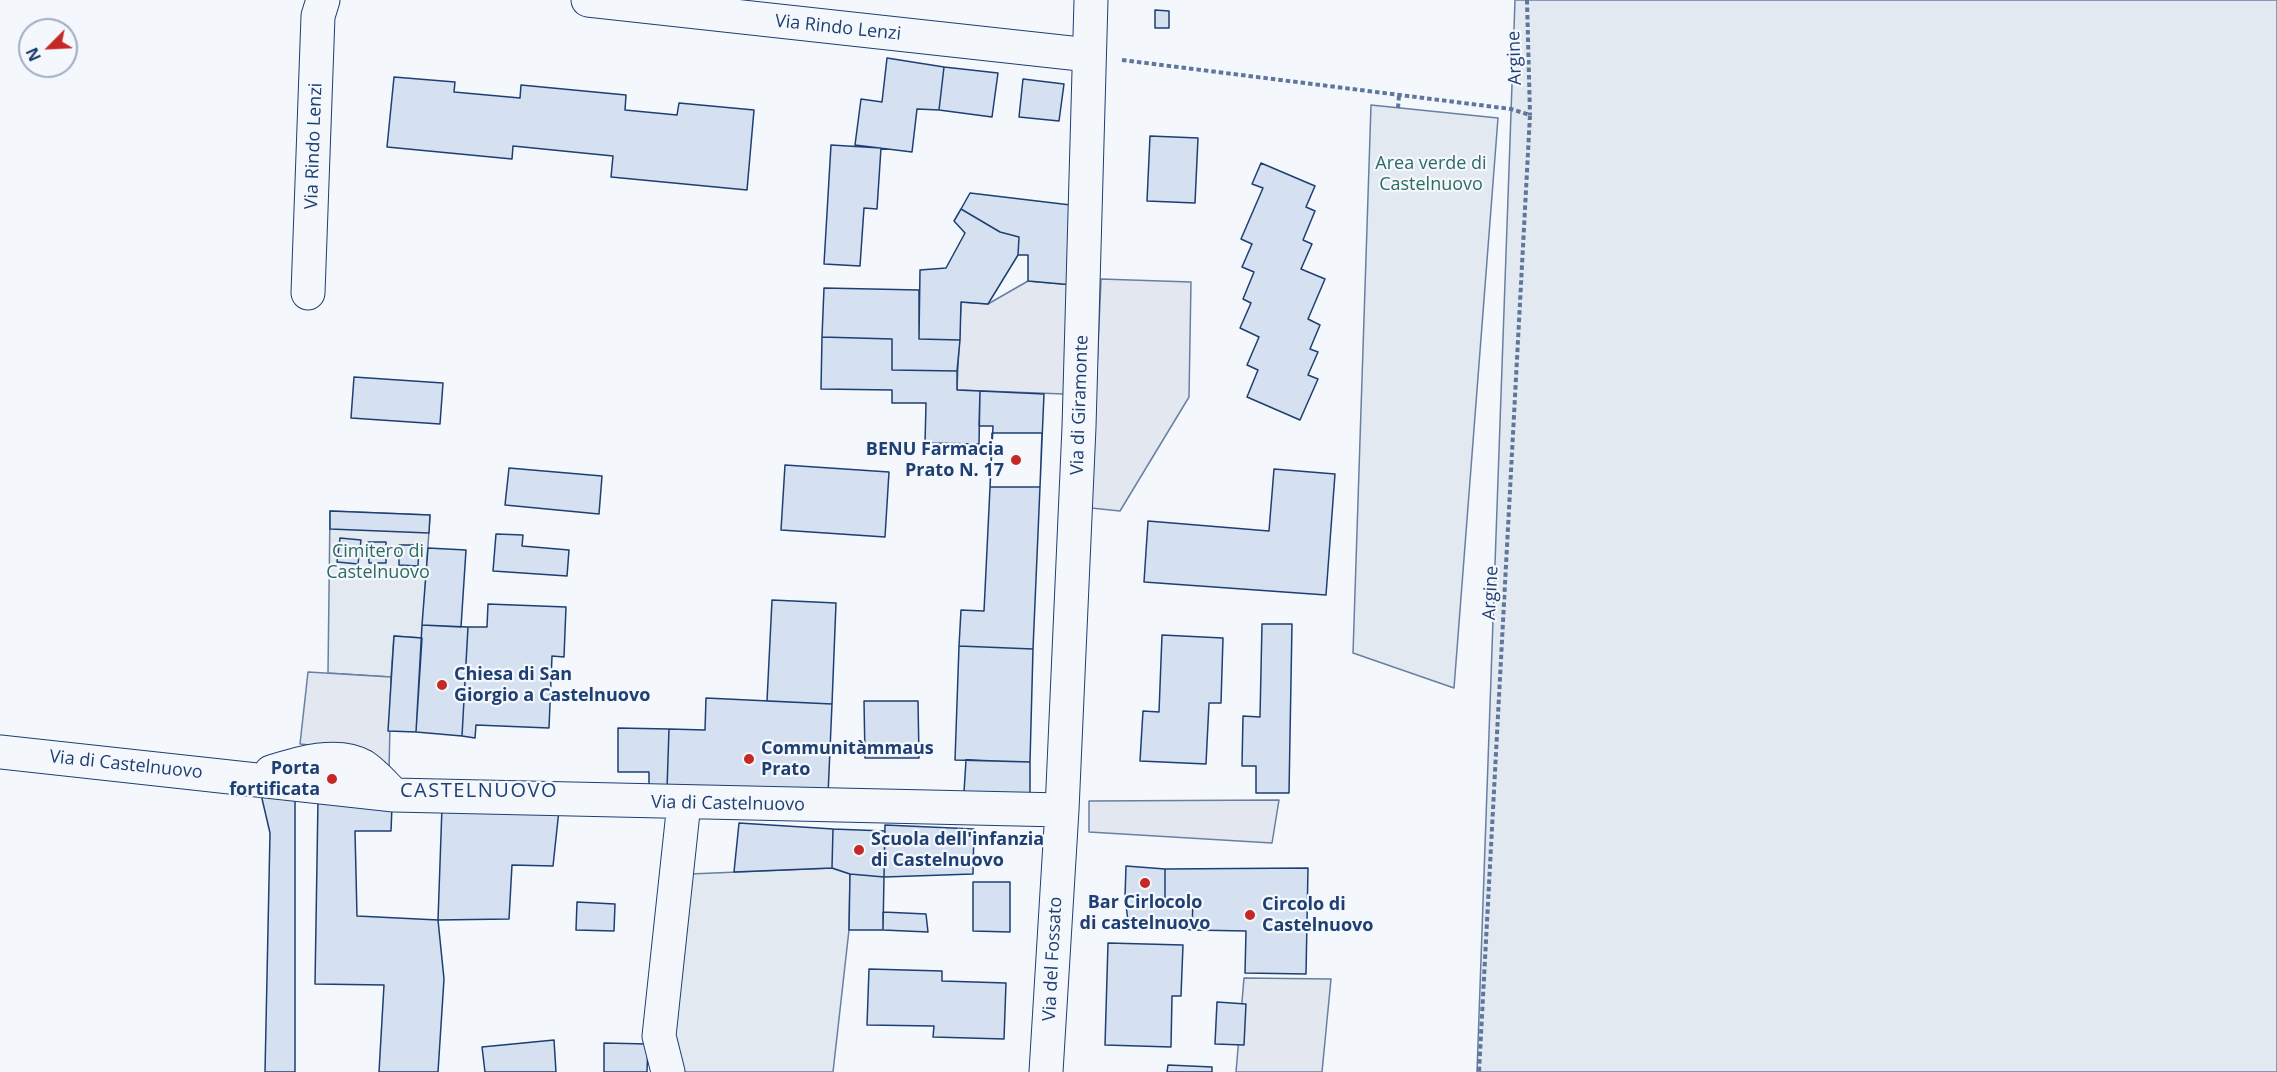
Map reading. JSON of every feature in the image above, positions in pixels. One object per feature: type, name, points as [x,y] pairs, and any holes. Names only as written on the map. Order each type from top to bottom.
[{"type":"street","name":"Via Rindo Lenzi","points":[[308,293],[318,16],[323,0]]},
{"type":"street","name":"Via Rindo Lenzi","points":[[588,0],[1089,55]]},
{"type":"street","name":"Via di Giramonte","points":[[1062,810],[1080,427],[1089,157],[1091,0]]},
{"type":"street","name":"Via di Castelnuovo","points":[[0,752],[251,778],[295,765],[332,759],[362,766],[394,795],[1062,810]]},
{"type":"street","points":[[668,1072],[659,1036],[684,803]]},
{"type":"street","name":"Via del Fossato","points":[[1046,1072],[1062,810]]},
{"type":"path","name":"Argine","points":[[1479,1072],[1530,115],[1527,0]]},
{"type":"path","name":"Argine","points":[[1089,55],[1511,109],[1530,115]]},
{"type":"path","points":[[1398,95],[1398,108]]},
{"type":"green space","points":[[1515,0],[2277,0],[2277,1072],[1477,1072]]},
{"type":"green space","name":"Area verde di Castelnuovo","points":[[1371,105],[1498,118],[1454,688],[1353,653]]},
{"type":"green space","name":"Cimitero di Castelnuovo","points":[[330,511],[430,515],[422,638],[394,636],[391,677],[328,673]]},
{"type":"green space","points":[[832,868],[850,874],[849,930],[833,1072],[682,1072],[673,1032],[690,874]]},
{"type":"shaded area","points":[[1101,279],[1191,282],[1189,397],[1120,511],[1091,508]]},
{"type":"shaded area","points":[[1028,281],[1073,285],[1064,394],[957,390],[961,302],[988,304]]},
{"type":"shaded area","points":[[308,672],[391,677],[389,772],[356,750],[300,744]]},
{"type":"shaded area","points":[[1279,800],[1272,843],[1089,832],[1089,801]]},
{"type":"shaded area","points":[[1244,978],[1331,979],[1322,1072],[1236,1072]]},
{"type":"building","points":[[1155,10],[1169,11],[1169,28],[1155,28]]},
{"type":"building","points":[[887,58],[944,67],[939,110],[917,109],[912,152],[855,145],[861,99],[882,102]]},
{"type":"building","points":[[944,67],[998,73],[992,117],[939,110]]},
{"type":"building","points":[[394,77],[455,82],[454,92],[520,98],[521,85],[626,95],[625,110],[677,115],[679,103],[754,110],[747,190],[611,177],[613,156],[513,146],[512,159],[387,147]]},
{"type":"building","points":[[1023,79],[1064,84],[1059,121],[1019,117]]},
{"type":"building","points":[[1150,136],[1198,138],[1195,203],[1147,201]]},
{"type":"building","points":[[831,145],[881,148],[877,209],[864,208],[860,266],[824,264]]},
{"type":"building","points":[[1261,163],[1315,186],[1306,207],[1315,211],[1303,240],[1312,244],[1301,269],[1325,279],[1308,319],[1320,325],[1310,349],[1318,352],[1308,375],[1318,379],[1300,420],[1247,397],[1258,370],[1247,365],[1259,337],[1240,328],[1251,303],[1243,299],[1254,272],[1242,267],[1252,244],[1241,239],[1263,188],[1252,184]]},
{"type":"building","points":[[970,193],[1079,206],[1073,285],[1028,281],[1028,255],[1018,255],[1019,237],[1000,232],[961,209]]},
{"type":"building","points":[[961,209],[1000,232],[1019,237],[1018,255],[988,304],[961,302],[960,340],[919,339],[920,270],[946,268],[965,233],[954,221]]},
{"type":"building","points":[[824,288],[919,290],[919,339],[960,340],[957,371],[892,370],[892,339],[822,337]]},
{"type":"building","points":[[822,337],[892,339],[892,370],[957,371],[957,390],[980,391],[979,444],[925,443],[926,403],[892,403],[892,390],[821,389]]},
{"type":"building","points":[[354,377],[443,383],[440,424],[351,418]]},
{"type":"building","points":[[980,391],[1044,394],[1033,649],[959,646],[961,610],[984,611],[993,426],[979,426]]},
{"type":"building","name":"BENU Farmacia Prato N. 17","points":[[992,433],[1042,433],[1040,487],[990,487]]},
{"type":"building","points":[[785,465],[889,472],[885,537],[781,530]]},
{"type":"building","points":[[509,468],[602,476],[599,514],[505,505]]},
{"type":"building","points":[[1274,469],[1335,474],[1326,595],[1144,582],[1148,521],[1269,531]]},
{"type":"building","points":[[330,511],[430,515],[429,533],[330,529]]},
{"type":"building","points":[[496,534],[523,535],[522,546],[569,550],[567,576],[493,571]]},
{"type":"building","points":[[340,538],[361,540],[358,564],[337,562]]},
{"type":"building","points":[[368,542],[386,542],[386,563],[369,563]]},
{"type":"building","points":[[399,545],[419,545],[418,566],[399,565]]},
{"type":"building","points":[[428,548],[466,550],[461,627],[422,625]]},
{"type":"building","points":[[772,600],[836,603],[832,704],[767,701]]},
{"type":"building","points":[[488,604],[566,607],[564,657],[552,656],[549,728],[476,725],[475,738],[462,736],[468,627],[487,627]]},
{"type":"building","points":[[1262,624],[1292,624],[1289,793],[1256,793],[1256,766],[1242,766],[1243,716],[1260,717]]},
{"type":"building","name":"Chiesa di San Giorgio a Castelnuovo","points":[[422,625],[468,627],[462,736],[416,732]]},
{"type":"building","points":[[1162,635],[1223,638],[1221,703],[1209,703],[1206,764],[1140,761],[1143,711],[1159,712]]},
{"type":"building","points":[[394,636],[422,638],[416,732],[388,731]]},
{"type":"building","points":[[959,646],[1033,649],[1030,762],[955,760]]},
{"type":"building","name":"Communitàmmaus Prato","points":[[706,698],[832,704],[828,795],[667,789],[669,729],[705,730]]},
{"type":"building","points":[[864,701],[918,701],[919,758],[865,758]]},
{"type":"building","points":[[618,728],[669,729],[667,789],[649,788],[649,772],[618,772]]},
{"type":"building","points":[[966,760],[1030,762],[1030,796],[964,792]]},
{"type":"building","points":[[260,790],[295,795],[295,1072],[265,1072],[270,833]]},
{"type":"building","points":[[318,800],[392,806],[391,831],[355,831],[357,916],[438,920],[444,979],[438,1072],[379,1072],[384,985],[315,984]]},
{"type":"building","points":[[442,807],[559,810],[553,866],[512,865],[509,919],[438,920]]},
{"type":"building","points":[[739,823],[833,829],[832,868],[734,872]]},
{"type":"building","points":[[885,825],[974,829],[973,874],[884,877]]},
{"type":"building","name":"Scuola dell'infanzia di Castelnuovo","points":[[833,829],[885,831],[884,877],[850,874],[832,868]]},
{"type":"building","name":"Bar Cirlocolo di castelnuovo","points":[[1126,866],[1165,869],[1165,899],[1125,897]]},
{"type":"building","name":"Circolo di Castelnuovo","points":[[1308,868],[1306,974],[1245,973],[1246,931],[1192,930],[1193,900],[1165,899],[1165,869]]},
{"type":"building","points":[[850,874],[884,877],[883,930],[849,930]]},
{"type":"building","points":[[973,882],[1010,882],[1010,932],[973,931]]},
{"type":"building","points":[[1125,897],[1193,900],[1192,930],[1128,921]]},
{"type":"building","points":[[577,902],[615,904],[614,931],[576,930]]},
{"type":"building","points":[[883,912],[926,914],[928,932],[883,930]]},
{"type":"building","points":[[1108,943],[1183,945],[1181,996],[1172,996],[1171,1047],[1105,1045]]},
{"type":"building","points":[[869,969],[942,971],[942,981],[1006,983],[1004,1039],[933,1037],[934,1026],[867,1025]]},
{"type":"building","points":[[1217,1002],[1246,1004],[1244,1045],[1215,1044]]},
{"type":"building","points":[[554,1040],[556,1072],[485,1072],[482,1047]]},
{"type":"building","points":[[604,1043],[648,1044],[647,1072],[604,1072]]},
{"type":"building","points":[[1168,1065],[1212,1067],[1212,1072],[1167,1072]]},
{"type":"place","name":"BENU Farmacia Prato N. 17","points":[[1016,460]]},
{"type":"place","name":"Chiesa di San Giorgio a Castelnuovo","points":[[442,685]]},
{"type":"place","name":"Communitàmmaus Prato","points":[[749,759]]},
{"type":"place","name":"Porta fortificata","points":[[332,779]]},
{"type":"place","name":"Scuola dell'infanzia di Castelnuovo","points":[[859,850]]},
{"type":"place","name":"Bar Cirlocolo di castelnuovo","points":[[1145,883]]},
{"type":"place","name":"Circolo di Castelnuovo","points":[[1250,915]]},
{"type":"district","name":"CASTELNUOVO","points":[[479,791]]}]
